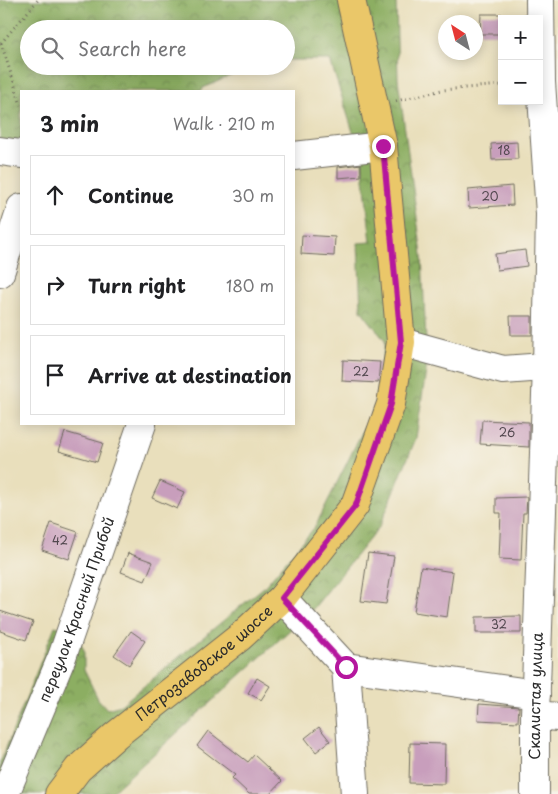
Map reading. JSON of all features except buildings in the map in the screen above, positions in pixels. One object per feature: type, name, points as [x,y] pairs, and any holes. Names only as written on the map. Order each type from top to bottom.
[{"type":"main road","name":"Петрозаводское шоссе","points":[[59,794],[78,769],[116,735],[240,637],[282,598],[356,505],[391,404],[401,342],[383,146],[376,105],[351,0]]},
{"type":"street","name":"Скалистая улица","points":[[535,794],[543,708],[553,366],[550,214],[541,82],[540,0]]},
{"type":"street","points":[[295,156],[383,146]]},
{"type":"street","points":[[0,151],[20,154]]},
{"type":"street","points":[[0,273],[20,211]]},
{"type":"street","points":[[401,342],[503,370],[553,366]]},
{"type":"street","name":"переулок Красный Прибой","points":[[5,794],[62,657],[142,425]]},
{"type":"street","points":[[282,598],[346,667],[543,708]]},
{"type":"street","points":[[346,667],[355,794]]},
{"type":"path","points":[[20,20],[38,0]]},
{"type":"path","points":[[20,20],[0,43],[20,101]]},
{"type":"path","points":[[376,105],[442,90],[498,85]]},
{"type":"green space","points":[[0,0],[396,0],[398,79],[422,255],[427,364],[416,438],[380,526],[313,609],[110,794],[0,794],[0,763],[55,626],[74,632],[84,650],[84,670],[98,699],[107,709],[121,705],[264,587],[315,527],[376,404],[385,341],[361,310],[358,243],[371,242],[362,160],[330,60],[295,60],[295,20],[20,20],[20,75],[232,75],[202,90],[20,90],[20,161],[0,160]]},
{"type":"route","points":[[346,667],[282,598],[356,505],[391,404],[401,342],[383,146]]}]
